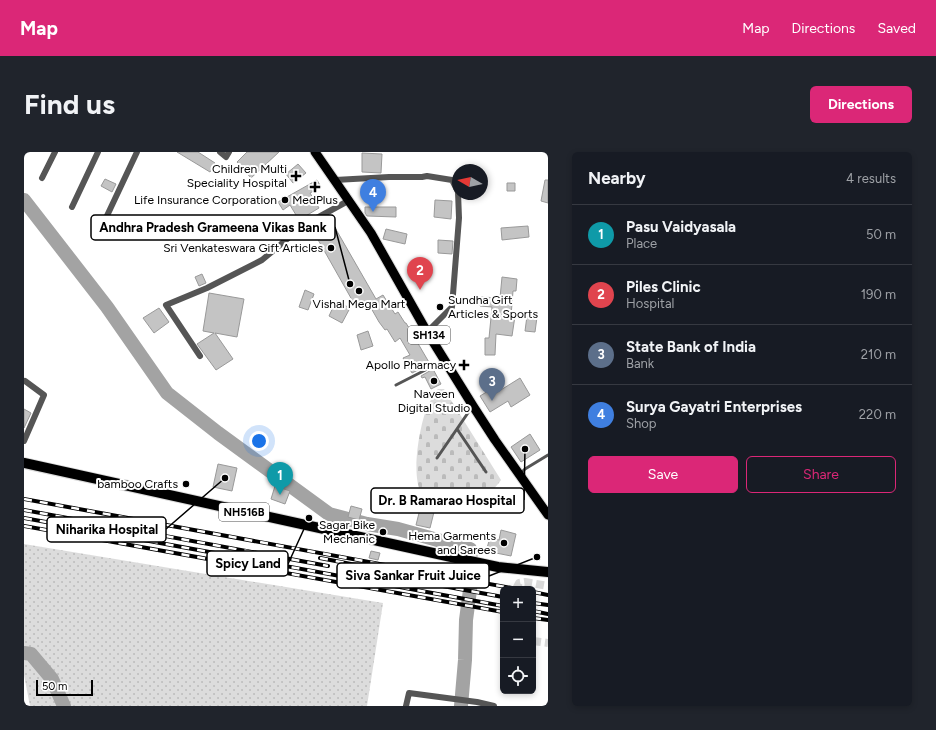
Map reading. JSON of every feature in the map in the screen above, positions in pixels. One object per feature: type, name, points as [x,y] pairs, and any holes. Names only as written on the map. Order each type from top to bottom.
[{"type":"highway","name":"NH516B","points":[[24,463],[498,567],[548,572]]},
{"type":"main road","name":"SH134","points":[[315,152],[371,233],[427,332],[473,406],[548,515]]},
{"type":"street","points":[[42,178],[55,152]]},
{"type":"street","points":[[72,207],[98,152]]},
{"type":"street","points":[[97,237],[138,152]]},
{"type":"street","points":[[220,152],[226,157],[229,152]]},
{"type":"street","points":[[334,180],[428,176],[452,180],[458,192],[459,218],[452,306],[427,332]]},
{"type":"street","points":[[200,356],[166,305],[207,288],[262,260],[304,225],[348,200]]},
{"type":"street","points":[[24,441],[44,395],[25,381]]},
{"type":"street","points":[[406,706],[408,693],[477,702],[494,706]]},
{"type":"lane","points":[[396,385],[444,360]]},
{"type":"lane","points":[[437,458],[473,406]]},
{"type":"lane","points":[[458,429],[486,472]]},
{"type":"lane","points":[[520,475],[525,469],[548,455]]},
{"type":"green space","points":[[438,389],[444,389],[501,480],[480,500],[463,507],[448,508],[433,504],[422,494],[418,486],[417,463],[419,437],[428,405]]},
{"type":"green space","points":[[24,544],[383,603],[367,706],[30,706],[24,675]]},
{"type":"building","points":[[177,152],[198,152],[215,163],[210,172]]},
{"type":"building","points":[[247,152],[279,152],[251,178],[237,162]]},
{"type":"building","points":[[362,153],[382,154],[381,173],[362,172]]},
{"type":"building","points":[[298,164],[306,173],[293,183],[286,174]]},
{"type":"building","points":[[105,179],[116,184],[112,192],[101,186]]},
{"type":"building","points":[[317,180],[321,187],[310,193],[319,208],[299,220],[290,205],[283,210],[278,202]]},
{"type":"building","points":[[545,180],[548,180],[548,203],[541,201]]},
{"type":"building","points":[[507,183],[515,183],[515,191],[507,191]]},
{"type":"building","points":[[435,200],[452,201],[451,219],[434,217]]},
{"type":"building","points":[[365,207],[396,207],[396,217],[367,216],[365,213]]},
{"type":"building","points":[[330,219],[376,299],[383,295],[395,314],[398,312],[430,364],[412,373],[403,358],[410,355],[400,338],[395,342],[387,329],[385,330],[379,322],[367,301],[356,307],[312,229]]},
{"type":"building","points":[[528,226],[529,237],[502,240],[501,228]]},
{"type":"building","points":[[386,229],[407,234],[405,244],[383,239]]},
{"type":"building","points":[[438,240],[453,241],[452,254],[438,253]]},
{"type":"building","points":[[202,274],[206,283],[199,286],[195,277]]},
{"type":"building","points":[[502,277],[517,279],[516,291],[513,291],[511,316],[515,316],[512,336],[496,334],[495,355],[485,355],[485,338],[489,338],[492,307],[480,306],[481,297],[500,298]]},
{"type":"building","points":[[305,290],[314,294],[308,310],[299,307]]},
{"type":"building","points":[[209,293],[244,299],[237,337],[215,333],[233,359],[216,370],[197,344],[214,333],[203,331]]},
{"type":"building","points":[[336,301],[350,308],[342,323],[329,316]]},
{"type":"building","points":[[159,308],[169,322],[154,333],[143,318]]},
{"type":"building","points":[[527,316],[537,317],[535,332],[525,331]]},
{"type":"building","points":[[368,331],[373,346],[361,350],[357,335]]},
{"type":"building","points":[[433,369],[441,384],[431,389],[425,377],[422,378],[421,376]]},
{"type":"building","points":[[520,378],[530,395],[511,407],[508,401],[490,412],[480,396],[493,388],[496,393]]},
{"type":"building","points":[[24,409],[31,413],[24,428]]},
{"type":"building","points":[[530,434],[540,450],[521,462],[511,447]]},
{"type":"building","points":[[218,464],[237,468],[232,491],[213,487]]},
{"type":"building","points":[[275,486],[290,491],[285,504],[271,499]]},
{"type":"building","points":[[351,506],[362,509],[359,520],[348,517]]},
{"type":"building","points":[[420,509],[434,512],[430,528],[416,525]]},
{"type":"building","points":[[501,530],[516,534],[511,556],[486,551],[490,538],[499,540]]},
{"type":"building","points":[[371,551],[380,553],[378,560],[369,558]]},
{"type":"waterway","points":[[24,200],[107,307],[167,393],[218,433],[329,514],[367,524],[398,529],[470,549],[472,575],[466,620],[465,660],[461,706]]},
{"type":"waterway","points":[[24,653],[31,654],[52,679],[64,706]]},
{"type":"tunnel","points":[[518,586],[519,583],[525,582],[548,586]]},
{"type":"tunnel","points":[[536,641],[548,643]]},
{"type":"railway","points":[[24,499],[501,586]]},
{"type":"railway","points":[[24,510],[328,566]]},
{"type":"railway","points":[[24,518],[500,605]]},
{"type":"railway","points":[[24,526],[500,611]]},
{"type":"railway","points":[[320,558],[387,571]]},
{"type":"railway","points":[[377,574],[500,596]]},
{"type":"railway","points":[[536,593],[548,595]]},
{"type":"railway","points":[[536,603],[548,605]]},
{"type":"railway","points":[[536,612],[548,614]]},
{"type":"railway","points":[[536,618],[548,620]]},
{"type":"place","name":"Children Multi Speciality Hospital","points":[[296,176]]},
{"type":"place","name":"MedPlus","points":[[315,187]]},
{"type":"place","name":"Life Insurance Corporation","points":[[285,200]]},
{"type":"place","name":"Surya Gayatri Enterprises","points":[[373,212]]},
{"type":"place","name":"Sri Venkateswara Gift Articles","points":[[331,248]]},
{"type":"place","name":"Andhra Pradesh Grameena Vikas Bank","points":[[350,284]]},
{"type":"place","name":"Piles Clinic","points":[[420,290]]},
{"type":"place","name":"Vishal Mega Mart","points":[[359,291]]},
{"type":"place","name":"Sundha Gift Articles & Sports","points":[[440,307]]},
{"type":"place","name":"Apollo Pharmacy","points":[[464,365]]},
{"type":"place","name":"Naveen Digital Studio","points":[[434,381]]},
{"type":"place","name":"State Bank of India","points":[[492,401]]},
{"type":"place","name":"Dr. B Ramarao Hospital","points":[[525,449]]},
{"type":"place","name":"Niharika Hospital","points":[[225,478]]},
{"type":"place","name":"bamboo Crafts","points":[[186,484]]},
{"type":"place","name":"Pasu Vaidyasala","points":[[280,495]]},
{"type":"place","name":"Spicy Land","points":[[309,518]]},
{"type":"place","name":"Sagar Bike Mechanic","points":[[383,532]]},
{"type":"place","name":"Hema Garments and Sarees","points":[[504,543]]},
{"type":"place","name":"Siva Sankar Fruit Juice","points":[[537,557]]}]
